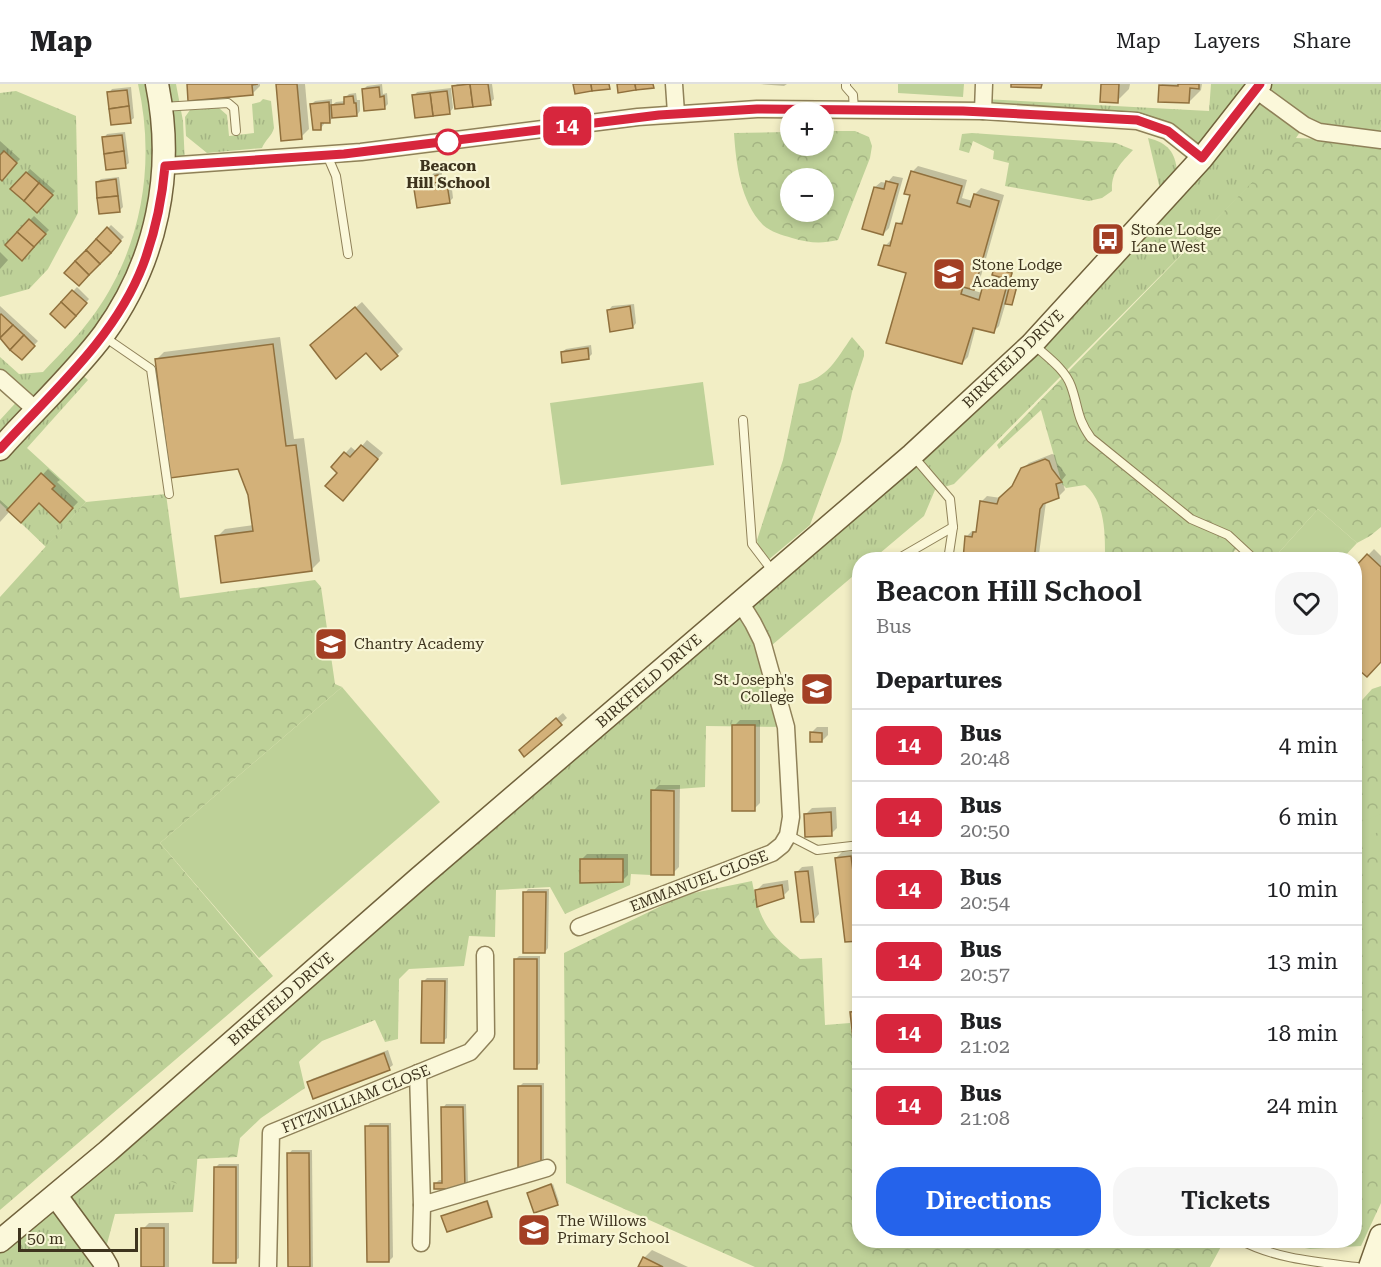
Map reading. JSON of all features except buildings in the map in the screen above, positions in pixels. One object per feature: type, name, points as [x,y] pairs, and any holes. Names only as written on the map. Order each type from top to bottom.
[{"type":"street","points":[[0,449],[103,336],[142,267],[159,211],[165,166],[157,84]]},
{"type":"street","points":[[674,84],[676,113]]},
{"type":"street","points":[[983,111],[984,84]]},
{"type":"street","points":[[1258,87],[1304,125],[1319,132],[1381,140]]},
{"type":"street","name":"BIRKFIELD DRIVE","points":[[0,1241],[56,1196],[418,879],[912,455],[1032,344],[1202,158],[1258,87]]},
{"type":"street","points":[[165,166],[327,155],[676,113],[757,109],[983,111],[1137,120],[1168,131],[1202,158]]},
{"type":"street","points":[[0,378],[36,410]]},
{"type":"street","points":[[740,602],[762,641],[786,727],[791,817],[788,835]]},
{"type":"street","name":"EMMANUEL CLOSE","points":[[579,927],[772,853],[782,845],[788,835]]},
{"type":"street","name":"FITZWILLIAM CLOSE","points":[[268,1267],[271,1133],[470,1052],[486,1034],[485,955]]},
{"type":"street","points":[[418,1073],[421,1243]]},
{"type":"street","points":[[422,1205],[547,1168]]},
{"type":"street","points":[[56,1196],[106,1267]]},
{"type":"street","points":[[1370,1267],[1381,1236]]},
{"type":"lane","points":[[846,84],[854,95],[854,109]]},
{"type":"lane","points":[[161,107],[228,103],[234,108],[236,131]]},
{"type":"lane","points":[[327,155],[336,176],[348,254]]},
{"type":"lane","points":[[103,336],[151,369],[169,494]]},
{"type":"lane","points":[[1032,344],[1068,378],[1081,424],[1091,438],[1191,519],[1227,535],[1246,552]]},
{"type":"lane","points":[[743,420],[752,544],[775,573]]},
{"type":"lane","points":[[912,455],[950,499],[952,527],[948,552]]},
{"type":"lane","points":[[910,552],[952,527]]},
{"type":"lane","points":[[788,835],[818,850],[852,846]]},
{"type":"lane","points":[[1258,1248],[1294,1259],[1357,1267]]},
{"type":"green space","points":[[138,84],[176,84],[183,121],[185,165],[165,166],[152,237],[75,368],[88,380],[27,448],[86,502],[46,547],[0,503],[0,420],[21,397],[0,378],[0,357],[19,374],[43,372],[95,313],[111,287],[134,232],[145,174],[143,114]]},
{"type":"green space","points":[[898,84],[964,84],[963,97],[898,93]]},
{"type":"green space","points":[[1211,84],[1381,84],[1379,141],[1304,126],[1294,141],[954,484],[935,490],[924,516],[881,552],[852,552],[852,577],[765,651],[786,727],[706,726],[705,787],[651,791],[651,875],[631,874],[630,885],[565,914],[550,887],[496,890],[495,937],[469,936],[464,966],[409,969],[399,979],[398,1039],[385,1042],[375,1020],[322,1041],[198,1151],[193,1212],[115,1214],[103,1259],[107,1267],[0,1267],[0,1241],[912,455],[1201,158],[1168,131],[983,111],[983,99],[1209,111]]},
{"type":"green space","points":[[16,91],[76,116],[78,213],[48,269],[29,289],[0,297],[0,93]]},
{"type":"green space","points":[[263,99],[271,101],[274,128],[262,148],[207,153],[186,136],[185,117],[190,110],[219,108],[227,115],[229,136],[254,133],[252,104]]},
{"type":"green space","points":[[1381,127],[1381,527],[1357,543],[1318,509],[1279,552],[1244,552],[1238,547],[1233,552],[1105,552],[1104,525],[1100,507],[1085,485],[1066,488],[1062,484],[1041,410],[999,449],[997,445],[1295,138],[1378,141]]},
{"type":"green space","points":[[834,131],[855,131],[869,137],[872,146],[870,158],[838,240],[804,241],[773,231],[763,225],[749,205],[744,193],[736,157],[734,133],[780,132],[780,156],[834,156]]},
{"type":"green space","points":[[962,134],[1116,143],[1133,150],[1115,173],[1112,191],[1102,198],[1089,201],[1005,186],[1009,163],[993,159],[994,151],[973,141],[969,153],[959,150]]},
{"type":"green space","points":[[1148,138],[1169,149],[1176,164],[1177,171],[1160,189]]},
{"type":"green space","points":[[852,337],[864,351],[864,356],[852,392],[841,441],[810,525],[767,561],[759,550],[757,540],[783,460],[799,384],[824,373]]},
{"type":"green space","points":[[703,382],[714,465],[561,485],[550,403]]},
{"type":"green space","points":[[166,494],[180,598],[315,580],[321,587],[335,684],[342,687],[160,843],[273,976],[0,1210],[0,597],[86,502]]},
{"type":"green space","points":[[1318,509],[1357,543],[1349,552],[1279,552]]},
{"type":"green space","points":[[1381,686],[1381,1203],[1362,1244],[1362,700],[1372,689]]},
{"type":"green space","points":[[342,687],[440,802],[259,958],[160,843]]},
{"type":"green space","points":[[1381,814],[1381,831],[1362,839],[1362,821]]},
{"type":"green space","points":[[752,881],[758,907],[772,933],[800,959],[822,958],[825,1025],[850,1023],[852,1031],[852,1248],[1220,1248],[1210,1267],[755,1267],[566,1183],[564,953],[684,895]]},
{"type":"green space","points":[[277,1030],[297,1033],[310,1046],[299,1062],[305,1088],[261,1118],[240,1138],[237,1157],[196,1159],[194,1190],[167,1180],[146,1190],[135,1180],[148,1138]]},
{"type":"green space","points":[[1381,1105],[1381,1136],[1362,1159],[1362,1134]]},
{"type":"bus line","name":"14","points":[[0,449],[103,336],[134,285],[142,267],[159,211],[165,166],[344,154],[659,115],[757,109],[963,111],[1137,120],[1168,131],[1202,158],[1260,84]]},
{"type":"place","name":"Beacon Hill School","points":[[448,142]]},
{"type":"place","name":"Stone Lodge Lane West","points":[[1108,239]]},
{"type":"place","name":"Stone Lodge Academy","points":[[949,274]]},
{"type":"place","name":"Chantry Academy","points":[[331,644]]},
{"type":"place","name":"St Joseph's College","points":[[817,689]]},
{"type":"place","name":"The Willows Primary School","points":[[534,1230]]}]
